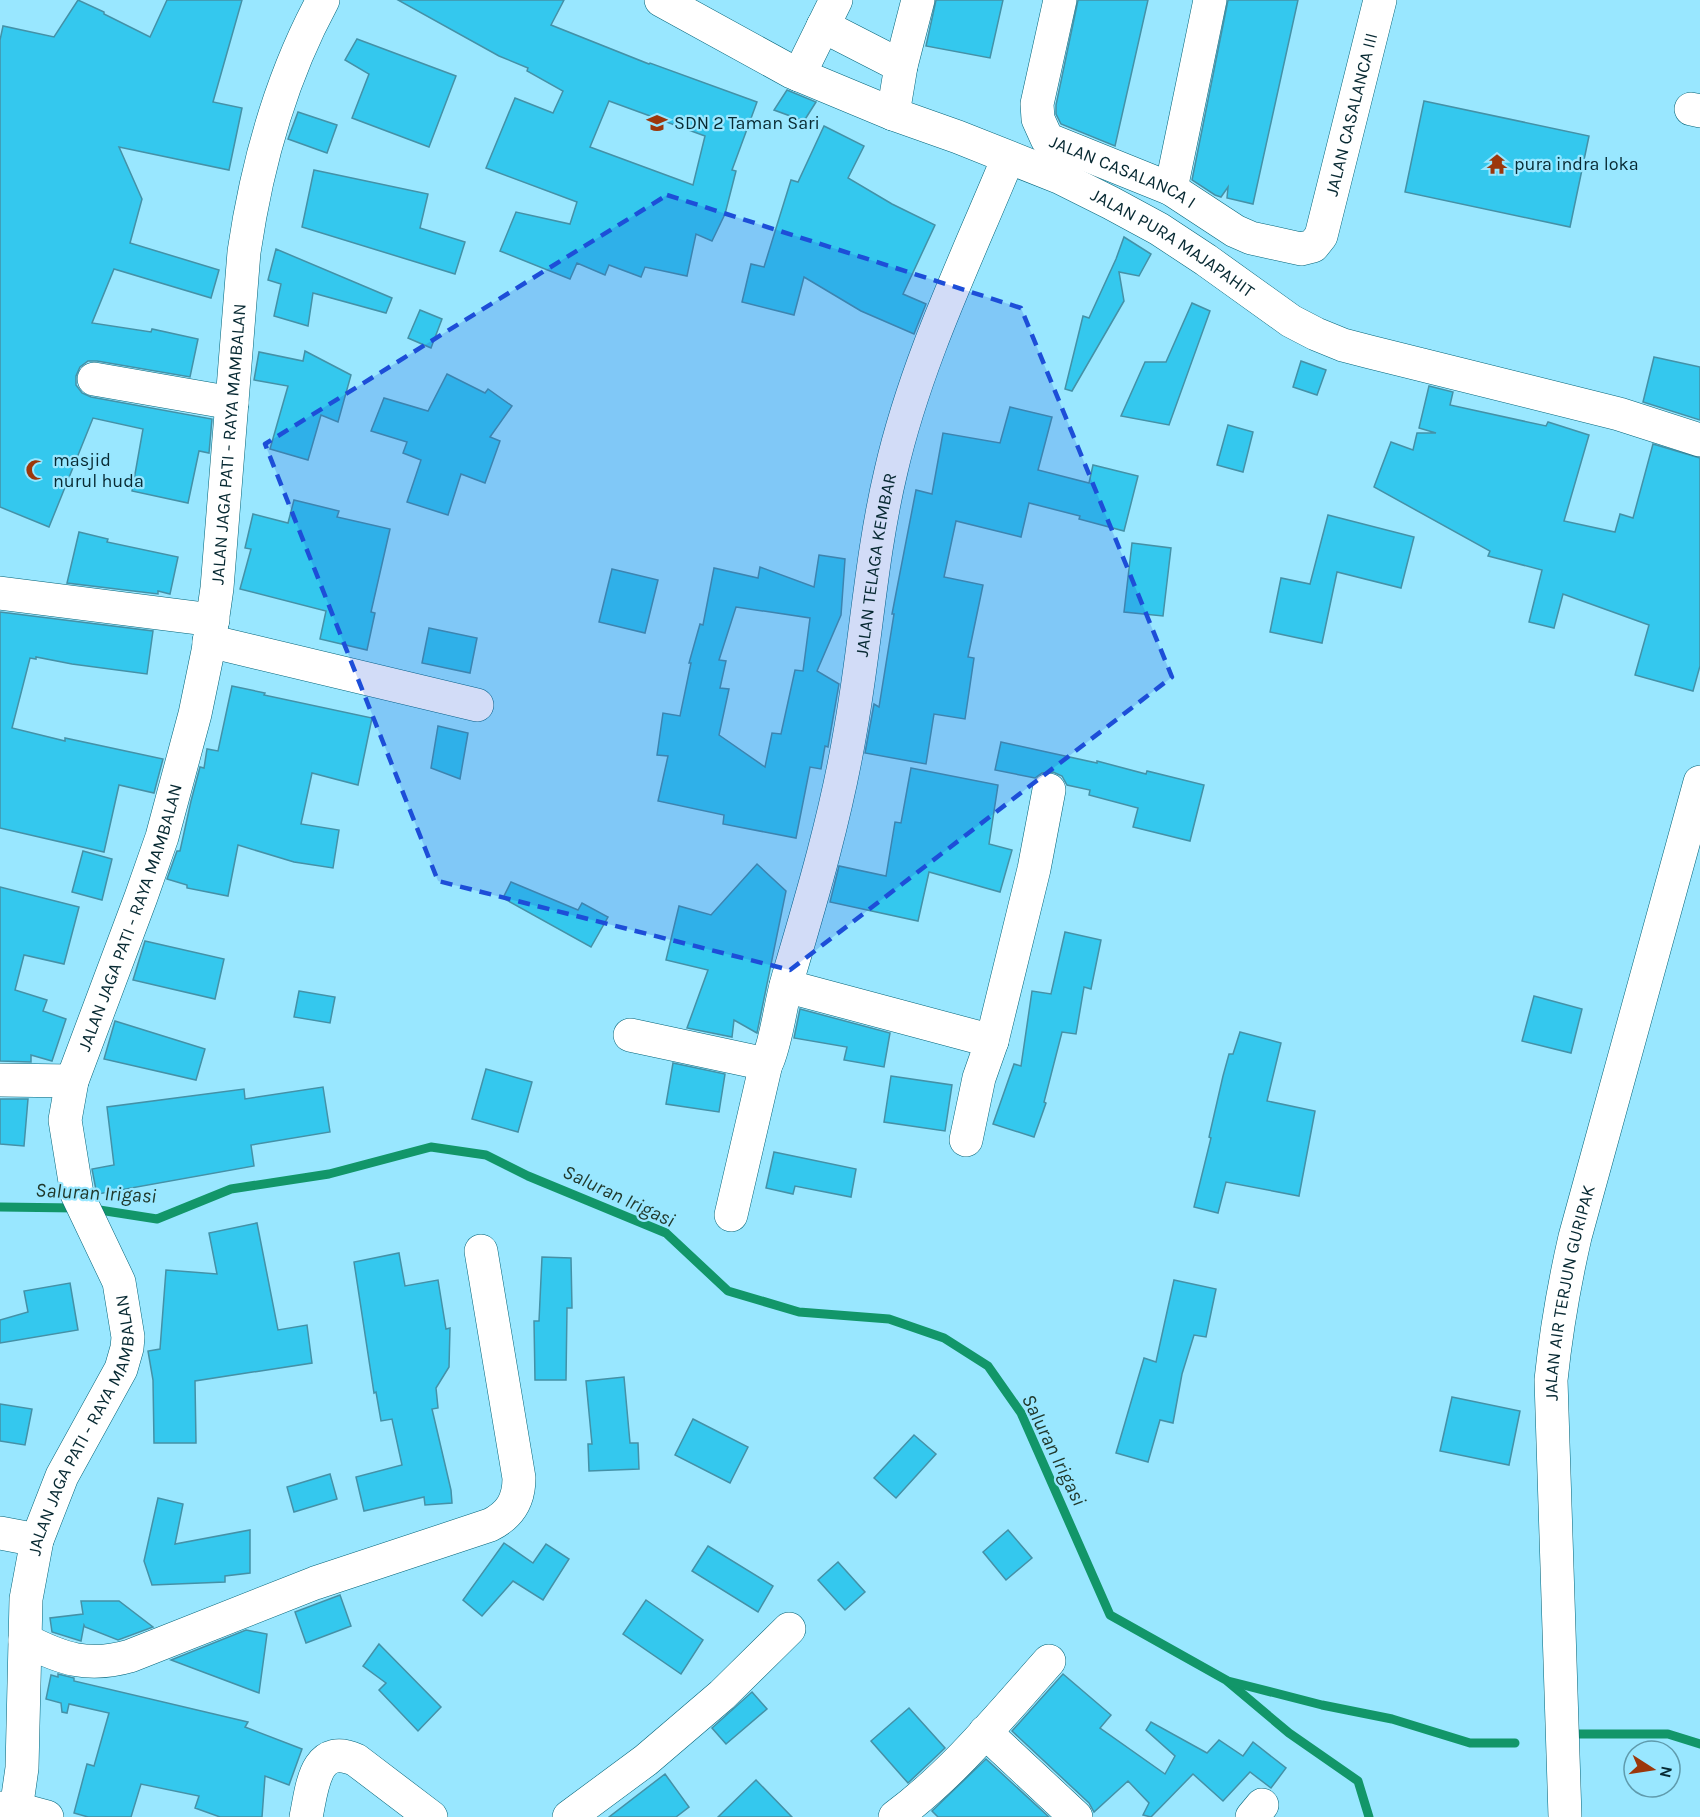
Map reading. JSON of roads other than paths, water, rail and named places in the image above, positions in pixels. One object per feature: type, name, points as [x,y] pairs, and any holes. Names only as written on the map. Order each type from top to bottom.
[{"type":"street","name":"JALAN JAGA PATI - RAYA MAMBALAN","points":[[20,1813],[26,1599],[37,1539],[62,1476],[121,1369],[125,1359],[128,1336],[118,1282],[77,1194],[65,1120],[72,1081],[162,837],[195,714],[217,588],[244,252],[256,177],[277,104],[293,63],[323,0]]},
{"type":"street","name":"JALAN PURA MAJAPAHIT","points":[[661,0],[799,75],[893,114],[1061,178],[1111,202],[1206,260],[1291,321],[1316,334],[1343,345],[1629,417],[1700,440]]},
{"type":"street","points":[[893,114],[901,66],[918,0]]},
{"type":"street","name":"JALAN CASALANCA I","points":[[1060,0],[1037,104],[1038,119],[1047,139],[1171,189],[1235,231],[1269,243],[1301,249],[1308,248],[1318,242],[1323,230]]},
{"type":"street","points":[[1171,189],[1210,0]]},
{"type":"street","name":"JALAN CASALANCA III","points":[[1323,230],[1380,0]]},
{"type":"street","points":[[799,75],[829,13],[901,66]]},
{"type":"street","name":"JALAN TELAGA KEMBAR","points":[[731,1215],[766,1064],[828,841],[842,782],[880,521],[901,432],[919,374],[1008,158]]},
{"type":"street","points":[[94,379],[232,403]]},
{"type":"street","points":[[0,593],[211,630],[477,705]]},
{"type":"street","name":"JALAN AIR TERJUN GURIPAK","points":[[1565,1817],[1551,1380],[1556,1332],[1575,1237],[1700,782]]},
{"type":"street","points":[[966,1140],[979,1078],[992,1041],[1034,869],[1049,790]]},
{"type":"street","points":[[786,986],[992,1041]]},
{"type":"street","points":[[630,1035],[766,1064]]},
{"type":"street","points":[[0,1080],[72,1081]]},
{"type":"street","points":[[24,1640],[59,1656],[77,1661],[112,1661],[315,1584],[490,1525],[503,1518],[516,1500],[519,1478],[481,1251]]},
{"type":"street","points":[[0,1533],[37,1539]]},
{"type":"street","points":[[569,1817],[646,1760],[722,1695],[789,1629]]},
{"type":"street","points":[[895,1817],[963,1758],[1049,1661]]},
{"type":"street","points":[[985,1732],[1076,1817]]},
{"type":"street","points":[[306,1817],[318,1768],[328,1759],[337,1756],[347,1756],[356,1760],[431,1817]]},
{"type":"waterway","name":"Saluran Irigasi","points":[[93,1209],[157,1219],[231,1189],[329,1174],[431,1147],[486,1155],[528,1176],[666,1233],[728,1291],[799,1312],[889,1319],[944,1338],[988,1366],[1021,1413],[1110,1615],[1226,1680],[1289,1733],[1358,1781],[1369,1817]]},
{"type":"waterway","name":"Saluran Irigasi","points":[[0,1207],[76,1208]]},
{"type":"waterway","points":[[1228,1681],[1322,1705],[1392,1719],[1470,1743],[1515,1743]]},
{"type":"waterway","points":[[1567,1734],[1668,1734],[1700,1744]]},
{"type":"place","name":"SDN 2 Taman Sari","points":[[657,123]]},
{"type":"place","name":"pura indra loka","points":[[1497,164]]},
{"type":"place","name":"masjid nurul huda","points":[[36,470]]}]
